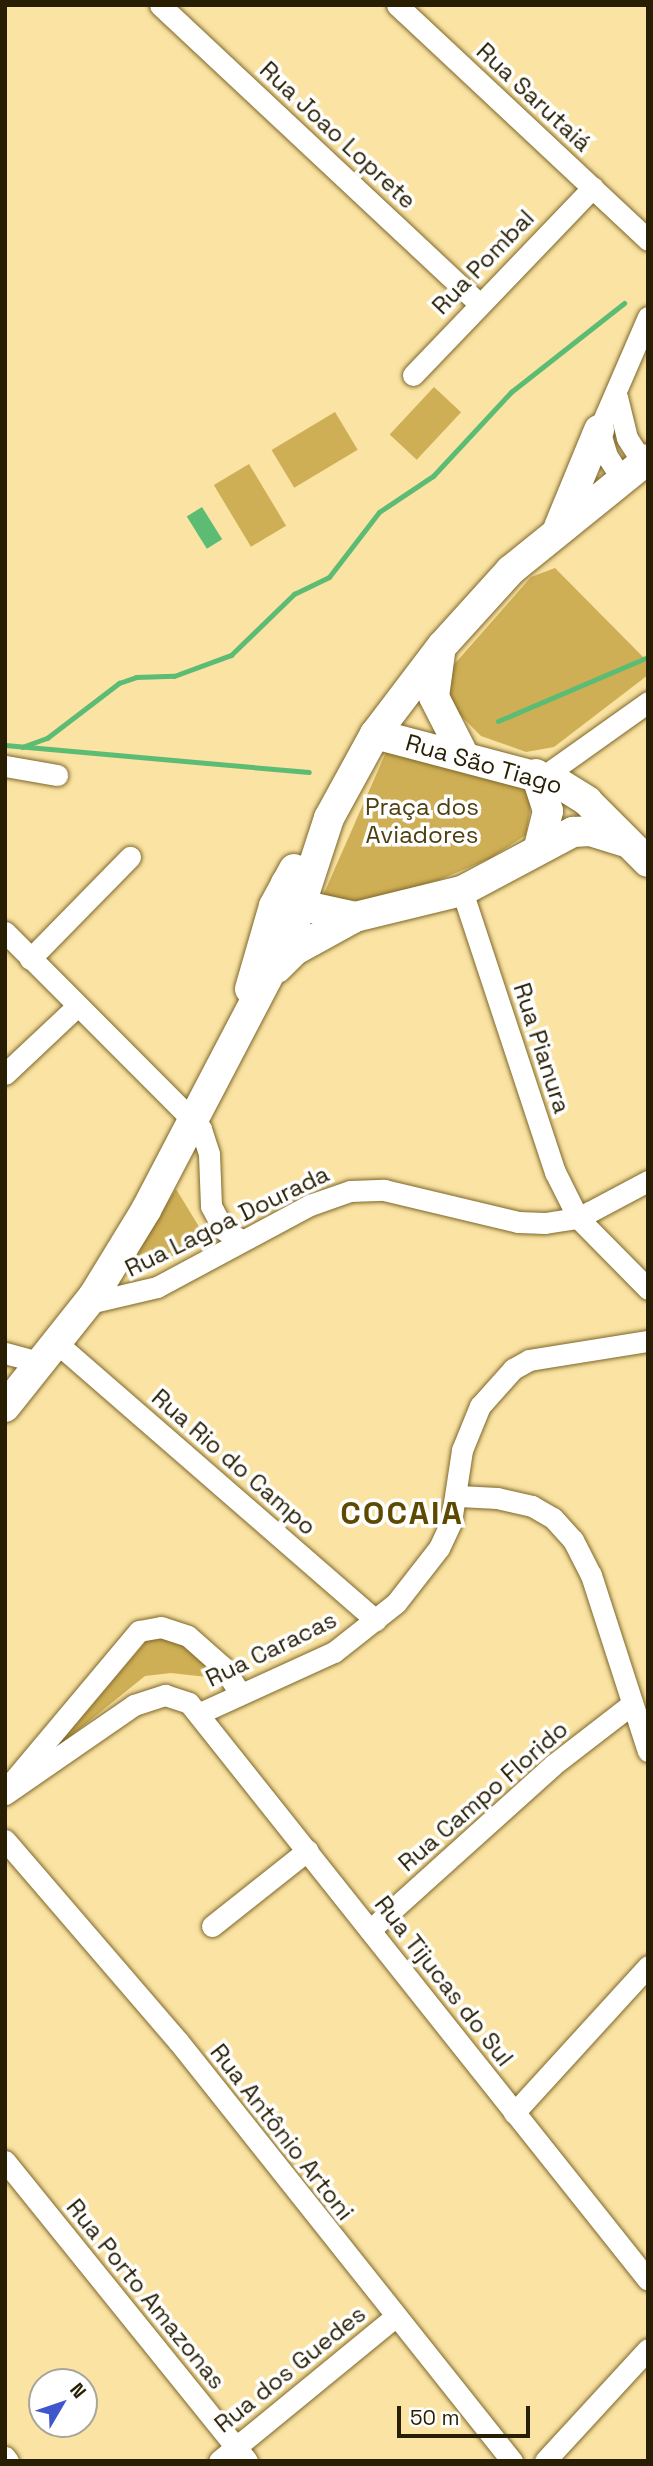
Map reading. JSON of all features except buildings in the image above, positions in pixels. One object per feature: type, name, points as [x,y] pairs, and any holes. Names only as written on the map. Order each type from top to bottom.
[{"type":"main road","points":[[559,527],[599,430]]},
{"type":"main road","points":[[245,1013],[256,955],[294,892],[329,818],[375,734],[442,646],[511,570],[559,527],[638,467]]},
{"type":"main road","points":[[442,646],[433,697],[463,754]]},
{"type":"main road","name":"Rua São Tiago","points":[[375,734],[540,775],[587,801],[625,842],[648,862]]},
{"type":"main road","points":[[539,847],[548,811],[540,775]]},
{"type":"main road","points":[[266,978],[295,950],[355,917],[463,891],[539,847],[590,831],[625,842]]},
{"type":"main road","points":[[294,892],[328,915],[355,917]]},
{"type":"main road","points":[[5,1407],[89,1303],[186,1134],[245,1013],[266,978],[294,892]]},
{"type":"street","name":"Rua Joao Loprete","points":[[160,5],[479,303]]},
{"type":"street","name":"Rua Sarutaiá","points":[[397,5],[593,187],[644,226]]},
{"type":"street","name":"Rua Pombal","points":[[413,375],[479,303],[593,187]]},
{"type":"street","points":[[638,467],[607,456],[599,430],[617,397],[648,317]]},
{"type":"street","points":[[617,397],[627,438],[638,467]]},
{"type":"street","points":[[540,775],[648,702]]},
{"type":"street","points":[[5,766],[57,775]]},
{"type":"street","points":[[30,959],[130,857]]},
{"type":"street","name":"Rua Pianura","points":[[463,891],[555,1172],[578,1218]]},
{"type":"street","points":[[5,932],[76,1007],[186,1134],[209,1168],[209,1191],[216,1218],[241,1240]]},
{"type":"street","points":[[5,1074],[76,1007]]},
{"type":"street","points":[[648,1181],[578,1218],[648,1289]]},
{"type":"street","name":"Rua Lagoa Dourada","points":[[89,1303],[129,1297],[157,1287],[310,1205],[350,1191],[384,1190],[518,1222],[578,1218]]},
{"type":"street","name":"Rua Caracas","points":[[200,1713],[239,1692],[334,1652],[376,1620],[417,1578],[439,1548],[458,1496],[458,1473],[468,1429],[480,1406],[513,1369],[529,1360],[648,1341]]},
{"type":"street","points":[[5,1353],[50,1353]]},
{"type":"street","name":"Rua Rio do Campo","points":[[50,1353],[376,1620]]},
{"type":"street","points":[[458,1496],[498,1497],[532,1506],[553,1518],[573,1540],[591,1575],[648,1751]]},
{"type":"street","points":[[5,1793],[139,1631],[161,1627],[188,1636],[223,1667],[239,1692]]},
{"type":"street","points":[[5,1793],[143,1702],[165,1695],[200,1713]]},
{"type":"street","name":"Rua Campo Florido","points":[[370,1930],[553,1766],[632,1704]]},
{"type":"street","name":"Rua Tijucas do Sul","points":[[200,1713],[648,2280]]},
{"type":"street","name":"Rua Antônio Artoni","points":[[5,1840],[178,2041],[512,2461]]},
{"type":"street","points":[[212,1926],[308,1850]]},
{"type":"street","points":[[514,2113],[648,1966]]},
{"type":"street","name":"Rua Porto Amazonas","points":[[5,2161],[234,2456]]},
{"type":"street","name":"Rua dos Guedes","points":[[234,2456],[395,2317]]},
{"type":"street","points":[[545,2461],[648,2349]]},
{"type":"green space","points":[[434,387],[461,412],[417,460],[390,435]]},
{"type":"green space","points":[[335,412],[358,450],[294,488],[272,450]]},
{"type":"green space","points":[[249,464],[286,526],[251,547],[214,485]]},
{"type":"green space","points":[[555,568],[648,662],[648,675],[554,747],[526,752],[481,736],[446,701],[451,668],[531,577]]},
{"type":"green space","name":"Praça dos Aviadores","points":[[387,750],[525,786],[531,803],[526,835],[489,859],[439,880],[369,901],[321,900]]},
{"type":"green space","points":[[176,1189],[209,1243],[131,1271],[138,1250]]},
{"type":"green space","points":[[154,1632],[190,1646],[205,1664],[207,1677],[171,1673],[145,1676],[56,1748]]},
{"type":"shaded area","points":[[202,507],[222,539],[207,549],[187,517]]},
{"type":"waterway","points":[[22,747],[47,738],[119,683],[136,677],[174,676],[231,655],[294,594],[329,577],[379,512],[433,476],[511,392],[624,303]]},
{"type":"waterway","points":[[498,721],[648,657]]},
{"type":"waterway","points":[[5,745],[309,772]]},
{"type":"district","name":"COCAIA","points":[[402,1513]]}]
